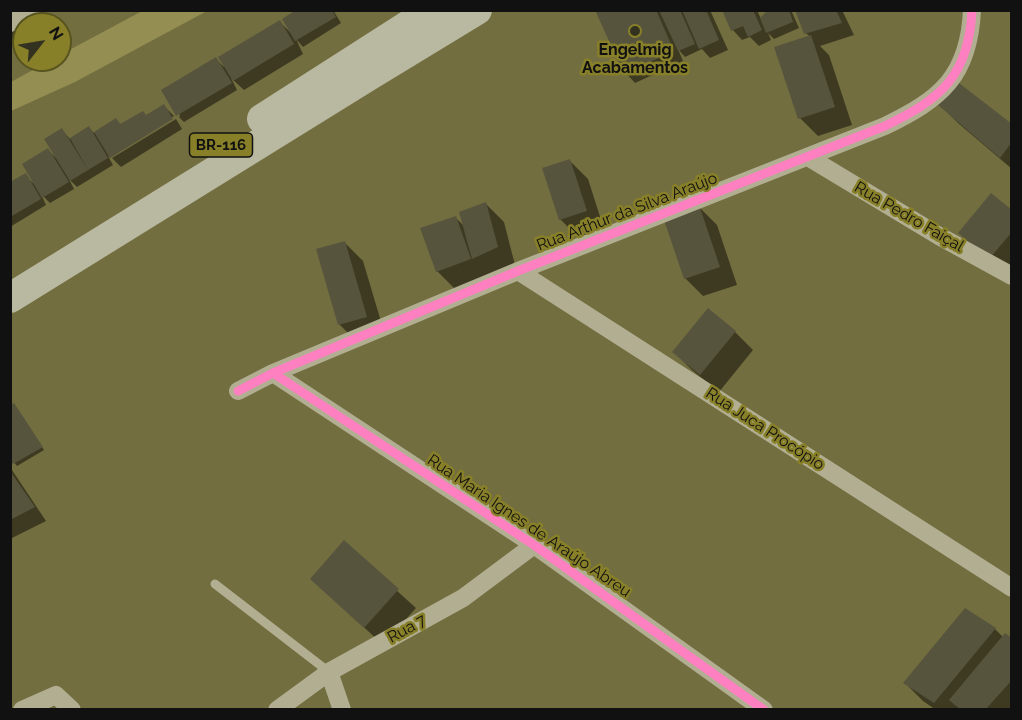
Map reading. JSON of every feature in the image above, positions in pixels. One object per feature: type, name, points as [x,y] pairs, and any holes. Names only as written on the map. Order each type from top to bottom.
[{"type":"highway","name":"BR-116","points":[[12,295],[432,10]]},
{"type":"highway","name":"BR-116","points":[[12,295],[477,10]]},
{"type":"street","points":[[10,23],[33,10]]},
{"type":"street","name":"Rua Arthur da Silva Araújo","points":[[238,391],[273,372],[518,271],[808,157],[918,111],[947,85],[963,60],[971,33],[972,10]]},
{"type":"street","name":"Rua Pedro Faiçal","points":[[808,157],[939,236],[1011,276]]},
{"type":"street","name":"Rua Juca Procópio","points":[[518,271],[1011,588]]},
{"type":"street","name":"Rua Maria Ignes de Araújo Abreu","points":[[273,372],[534,545],[755,706]]},
{"type":"street","name":"Rua 7","points":[[277,710],[329,672],[464,598],[534,545]]},
{"type":"street","points":[[329,672],[342,710]]},
{"type":"street","points":[[22,710],[56,695],[72,710]]},
{"type":"lane","points":[[215,584],[329,672]]},
{"type":"shaded area","points":[[144,10],[207,11],[75,82],[11,111],[11,82],[29,72],[72,72],[72,49]]},
{"type":"building","points":[[296,10],[332,10],[336,17],[295,41],[282,19]]},
{"type":"building","name":"Engelmig Acabamentos","points":[[595,10],[656,10],[674,51],[624,74]]},
{"type":"building","points":[[659,10],[680,10],[695,44],[678,51]]},
{"type":"building","points":[[682,10],[706,10],[719,40],[699,49]]},
{"type":"building","points":[[722,10],[753,10],[762,30],[748,37],[743,26],[731,31]]},
{"type":"building","points":[[768,10],[789,10],[793,22],[766,33],[760,18]]},
{"type":"building","points":[[795,10],[836,10],[842,23],[804,34]]},
{"type":"building","points":[[280,20],[294,44],[233,81],[218,57]]},
{"type":"building","points":[[811,35],[835,107],[798,119],[774,47]]},
{"type":"building","points":[[216,57],[232,83],[176,116],[161,90]]},
{"type":"building","points":[[959,83],[1012,124],[1012,142],[1000,158],[938,105]]},
{"type":"building","points":[[164,104],[173,119],[110,158],[94,132],[116,118],[120,124],[143,111],[146,115]]},
{"type":"building","points":[[89,126],[108,158],[88,170],[70,138]]},
{"type":"building","points":[[62,128],[88,170],[70,181],[44,139]]},
{"type":"building","points":[[48,148],[69,182],[42,198],[22,164]]},
{"type":"building","points":[[570,159],[587,211],[559,220],[542,168]]},
{"type":"building","points":[[26,173],[41,199],[10,217],[10,182]]},
{"type":"building","points":[[991,193],[1012,210],[1012,232],[989,259],[958,233]]},
{"type":"building","points":[[486,202],[498,247],[472,259],[459,212]]},
{"type":"building","points":[[699,205],[720,267],[684,279],[663,217]]},
{"type":"building","points":[[456,216],[471,259],[436,272],[420,228]]},
{"type":"building","points":[[345,241],[367,317],[338,325],[316,249]]},
{"type":"building","points":[[708,308],[736,331],[700,375],[672,352]]},
{"type":"building","points":[[14,403],[43,447],[13,464],[10,460],[10,405]]},
{"type":"building","points":[[10,471],[35,507],[10,520]]},
{"type":"building","points":[[344,540],[399,589],[364,628],[310,579]]},
{"type":"building","points":[[965,608],[996,628],[934,703],[903,683]]},
{"type":"building","points":[[1005,633],[1012,638],[1012,680],[985,710],[961,710],[949,700]]},
{"type":"cycle path","points":[[238,391],[273,373],[518,271],[885,126],[905,116],[936,95],[958,69],[970,33],[972,10]]},
{"type":"cycle path","points":[[273,373],[534,545],[764,710]]},
{"type":"place","name":"Engelmig Acabamentos","points":[[635,31]]}]
